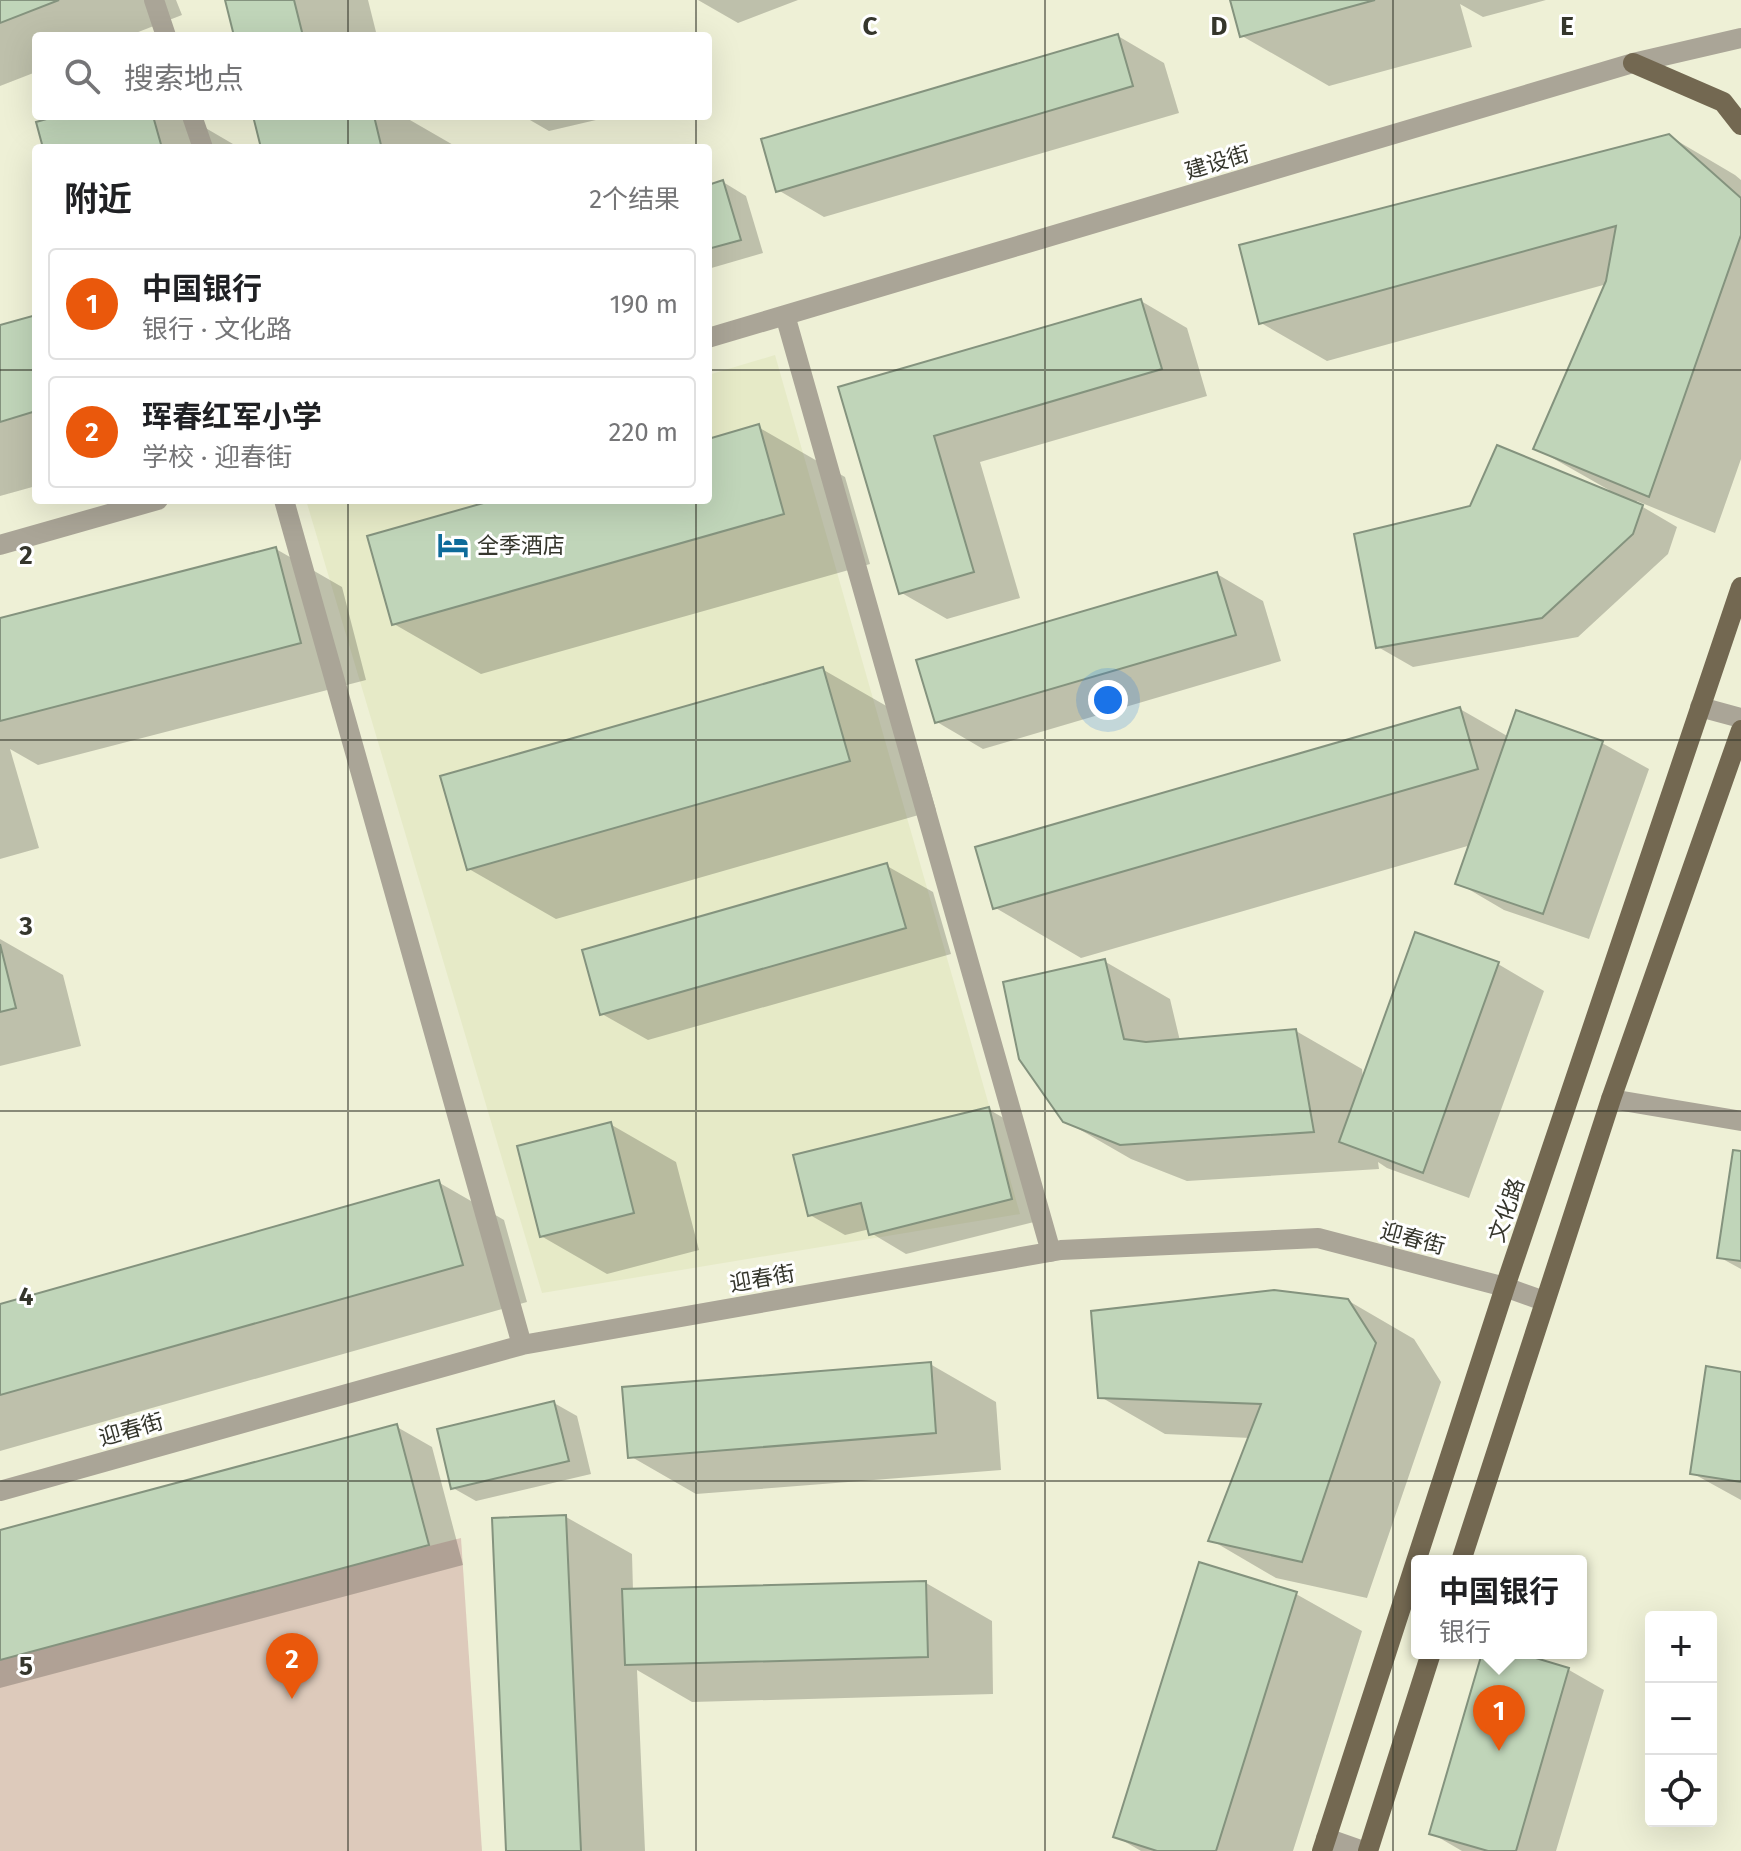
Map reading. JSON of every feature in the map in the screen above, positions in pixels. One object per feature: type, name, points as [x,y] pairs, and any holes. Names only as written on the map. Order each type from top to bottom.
[{"type":"main road","points":[[1633,63],[1723,102],[1741,125]]},
{"type":"main road","name":"文化路","points":[[1418,1555],[1741,587]]},
{"type":"main road","points":[[1463,1555],[1611,1099],[1741,730]]},
{"type":"main road","name":"文化路","points":[[1324,1844],[1411,1576]]},
{"type":"main road","points":[[1366,1851],[1429,1659]]},
{"type":"street","points":[[154,0],[165,32]]},
{"type":"street","name":"建设街","points":[[712,337],[1633,63],[1741,38]]},
{"type":"street","points":[[193,120],[202,144]]},
{"type":"street","points":[[785,315],[1051,1252]]},
{"type":"street","points":[[0,545],[144,504]]},
{"type":"street","points":[[285,504],[522,1345]]},
{"type":"street","points":[[1700,707],[1741,718]]},
{"type":"street","points":[[1611,1099],[1741,1121]]},
{"type":"street","name":"迎春街","points":[[0,1491],[522,1345],[1051,1252],[1318,1238],[1505,1287],[1544,1301]]},
{"type":"street","points":[[1324,1844],[1366,1851]]},
{"type":"shaded area","points":[[775,355],[1020,1214],[542,1293],[307,504],[712,504],[712,374]]},
{"type":"shaded area","points":[[461,1538],[482,1851],[0,1851],[0,1655]]},
{"type":"building","points":[[0,0],[59,0],[0,23]]},
{"type":"building","points":[[225,0],[294,0],[302,32],[233,32]]},
{"type":"building","points":[[1230,0],[1375,0],[1240,37]]},
{"type":"building","points":[[1118,34],[1133,86],[776,192],[761,139]]},
{"type":"building","points":[[154,120],[161,144],[42,144],[36,122]]},
{"type":"building","points":[[254,120],[375,120],[381,144],[260,144]]},
{"type":"building","points":[[1669,134],[1741,198],[1741,235],[1649,497],[1533,449],[1606,281],[1616,226],[1259,324],[1239,245]]},
{"type":"building","points":[[723,180],[741,240],[712,248],[712,184]]},
{"type":"building","points":[[1141,299],[1162,369],[934,436],[974,572],[899,594],[838,387]]},
{"type":"building","points":[[32,316],[32,412],[0,422],[0,325]]},
{"type":"building","points":[[759,424],[784,514],[392,625],[367,536],[480,504],[712,504],[712,438]]},
{"type":"building","points":[[1497,445],[1643,505],[1633,534],[1542,618],[1376,648],[1354,534],[1470,506]]},
{"type":"building","points":[[276,547],[301,643],[0,721],[0,618]]},
{"type":"building","points":[[1217,572],[1236,635],[935,723],[916,660]]},
{"type":"building","points":[[823,667],[850,761],[467,870],[440,776]]},
{"type":"building","points":[[1460,707],[1478,769],[993,909],[975,847]]},
{"type":"building","points":[[1516,710],[1603,741],[1543,914],[1455,884]]},
{"type":"building","points":[[887,863],[906,928],[600,1015],[582,950]]},
{"type":"building","points":[[1415,932],[1499,962],[1423,1173],[1339,1142]]},
{"type":"building","points":[[0,944],[16,1008],[0,1012]]},
{"type":"building","points":[[1105,959],[1124,1039],[1146,1042],[1296,1029],[1314,1132],[1120,1145],[1063,1122],[1019,1059],[1003,982]]},
{"type":"building","points":[[989,1107],[1012,1199],[869,1235],[861,1203],[808,1216],[793,1155]]},
{"type":"building","points":[[611,1122],[634,1213],[540,1237],[517,1146]]},
{"type":"building","points":[[1733,1150],[1741,1151],[1741,1261],[1717,1258]]},
{"type":"building","points":[[439,1180],[463,1265],[0,1395],[0,1304]]},
{"type":"building","points":[[1274,1290],[1348,1299],[1376,1343],[1302,1562],[1208,1541],[1261,1404],[1098,1398],[1091,1311]]},
{"type":"building","points":[[931,1362],[936,1433],[628,1458],[622,1387]]},
{"type":"building","points":[[1706,1366],[1741,1372],[1741,1482],[1690,1474]]},
{"type":"building","points":[[554,1401],[569,1461],[451,1489],[437,1429]]},
{"type":"building","points":[[397,1424],[429,1545],[0,1660],[0,1530]]},
{"type":"building","points":[[566,1515],[581,1851],[506,1851],[492,1518]]},
{"type":"building","points":[[1199,1562],[1297,1592],[1216,1851],[1157,1851],[1113,1837]]},
{"type":"building","points":[[926,1581],[928,1657],[625,1665],[622,1589]]},
{"type":"building","points":[[1480,1659],[1539,1659],[1569,1668],[1516,1851],[1488,1851],[1429,1834]]},
{"type":"place","name":"全季酒店","points":[[453,545]]},
{"type":"place","name":"珲春红军小学","points":[[292,1699]]},
{"type":"place","name":"中国银行","points":[[1499,1751]]}]
